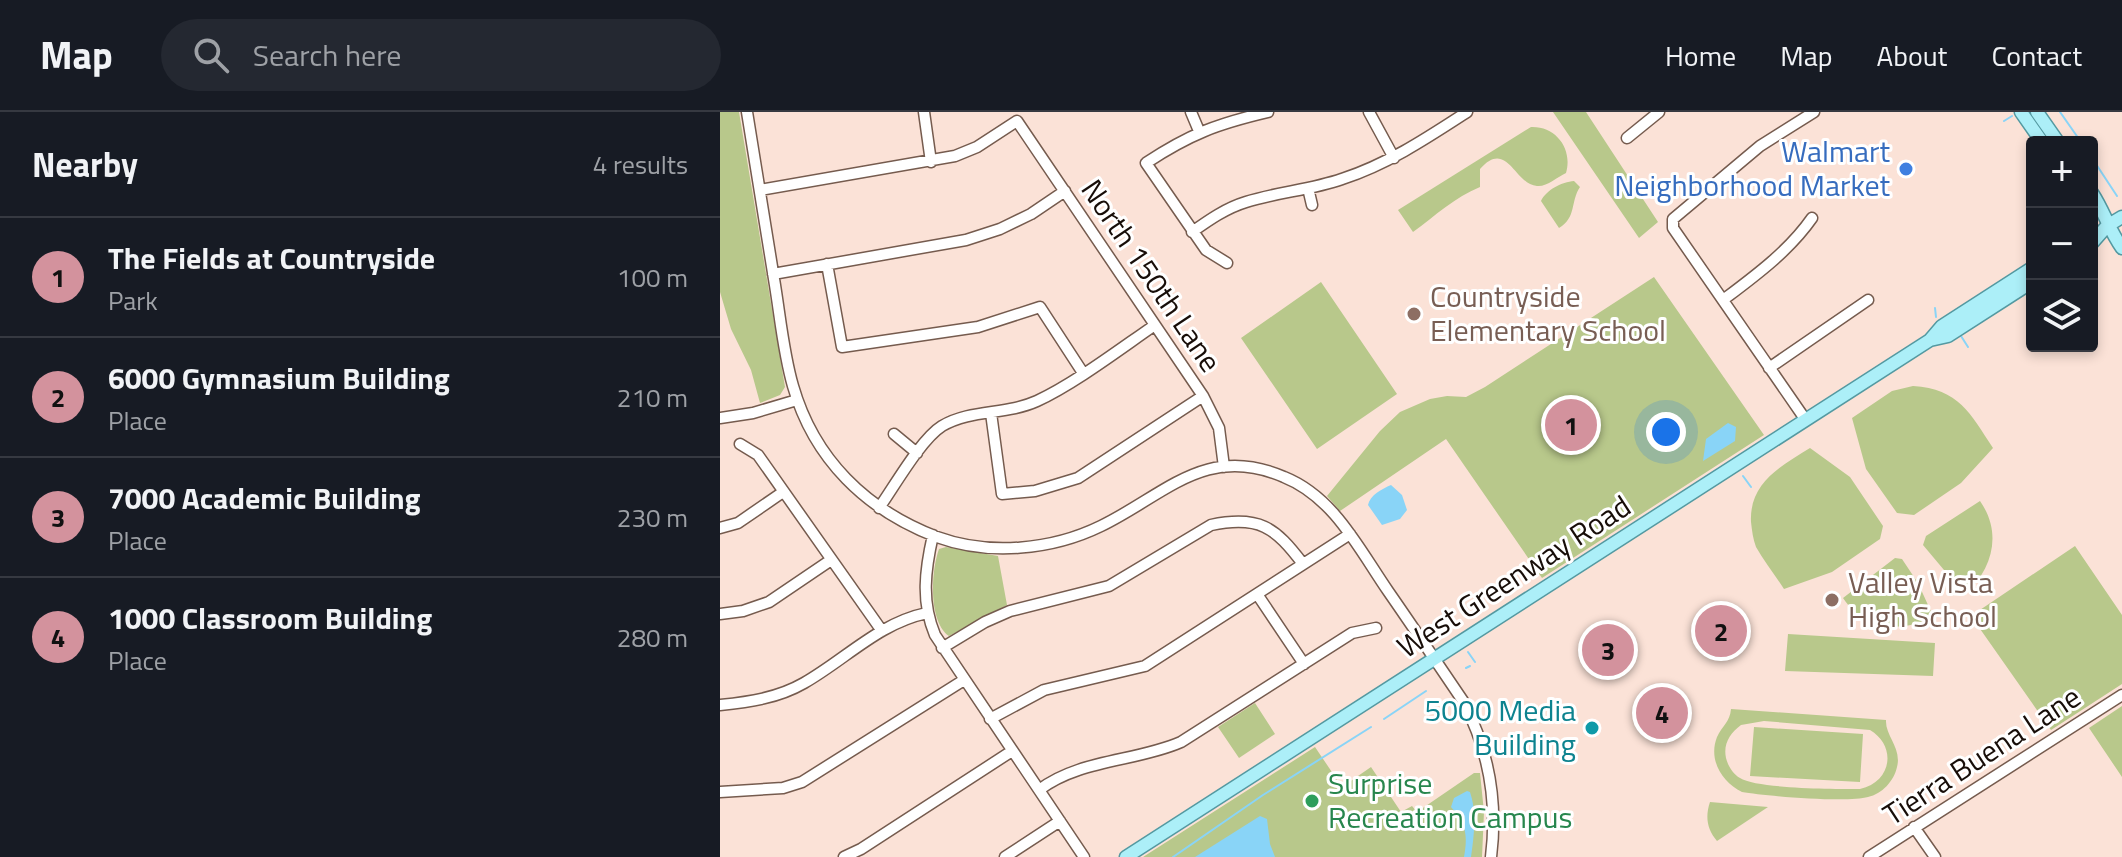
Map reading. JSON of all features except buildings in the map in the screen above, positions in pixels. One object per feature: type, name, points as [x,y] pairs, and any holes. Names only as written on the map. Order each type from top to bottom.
[{"type":"main road","points":[[2021,112],[2038,136]]},
{"type":"main road","points":[[2037,112],[2054,136]]},
{"type":"main road","points":[[2098,202],[2107,226],[2122,248]]},
{"type":"main road","points":[[2098,229],[2122,217]]},
{"type":"main road","points":[[2098,219],[2107,226]]},
{"type":"main road","points":[[2098,236],[2107,226]]},
{"type":"main road","name":"West Greenway Road","points":[[1126,857],[1930,340],[1942,326],[2026,272]]},
{"type":"main road","name":"West Greenway Road","points":[[1930,340],[1948,336],[2026,286]]},
{"type":"street","points":[[747,112],[788,367],[797,400],[813,435],[835,468],[854,488],[907,525],[971,545],[1000,548],[1062,541],[1102,526],[1178,479],[1224,467],[1266,471],[1298,483],[1328,507],[1350,534],[1475,724],[1487,759],[1494,806],[1491,857]]},
{"type":"street","points":[[760,190],[931,162],[924,112]]},
{"type":"street","points":[[1191,112],[1199,131]]},
{"type":"street","points":[[1227,263],[1206,250],[1146,163],[1199,131],[1268,112]]},
{"type":"street","points":[[1369,112],[1394,158]]},
{"type":"street","points":[[1192,232],[1244,202],[1340,180],[1394,158],[1467,112]]},
{"type":"street","points":[[1627,138],[1659,112]]},
{"type":"street","points":[[1805,419],[1673,228],[1673,219],[1760,146],[1814,112]]},
{"type":"street","name":"North 150th Lane","points":[[931,162],[977,147],[1017,121],[1203,396],[1219,428],[1224,467]]},
{"type":"street","points":[[1308,188],[1312,205]]},
{"type":"street","points":[[773,274],[966,240],[1000,229],[1031,214],[1065,191]]},
{"type":"street","points":[[1723,300],[1762,272],[1812,218]]},
{"type":"street","points":[[827,264],[842,347],[978,327],[1040,307],[1083,373]]},
{"type":"street","points":[[1769,368],[1868,300]]},
{"type":"street","points":[[879,508],[917,453],[940,427],[963,416],[1036,402],[1155,325]]},
{"type":"street","points":[[991,413],[1002,494],[1035,491],[1078,478],[1203,396]]},
{"type":"street","points":[[720,418],[753,413],[797,400]]},
{"type":"street","points":[[894,434],[917,453]]},
{"type":"street","points":[[740,444],[758,455],[882,631]]},
{"type":"street","points":[[720,528],[738,523],[783,492]]},
{"type":"street","points":[[942,648],[1010,611],[1109,586],[1211,525],[1229,521],[1266,527],[1282,536],[1303,564]]},
{"type":"street","points":[[990,719],[1044,690],[1145,666],[1350,534]]},
{"type":"street","points":[[933,535],[925,578],[927,613],[942,648],[1084,857]]},
{"type":"street","points":[[720,614],[743,611],[769,602],[831,560]]},
{"type":"street","points":[[1257,594],[1304,664]]},
{"type":"street","points":[[720,705],[774,696],[803,684],[897,621],[927,613]]},
{"type":"street","points":[[1039,790],[1060,776],[1156,752],[1181,742],[1352,633],[1376,628]]},
{"type":"street","points":[[720,792],[783,788],[802,782],[964,680]]},
{"type":"street","name":"Tierra Buena Lane","points":[[1869,857],[2122,695]]},
{"type":"street","points":[[844,857],[1012,751]]},
{"type":"street","points":[[1005,857],[1060,821]]},
{"type":"street","points":[[1914,827],[1935,857]]},
{"type":"green space","points":[[720,112],[739,112],[785,387],[780,395],[760,403],[751,370],[731,329],[720,292]]},
{"type":"green space","points":[[1553,112],[1586,112],[1658,222],[1639,238]]},
{"type":"green space","points":[[1531,127],[1548,130],[1560,141],[1567,156],[1566,173],[1537,186],[1529,184],[1504,160],[1497,158],[1489,161],[1480,169],[1480,187],[1454,201],[1413,232],[1398,210]]},
{"type":"green space","points":[[1574,181],[1580,187],[1571,214],[1559,228],[1541,201],[1555,187]]},
{"type":"green space","points":[[1654,277],[1764,435],[1542,578],[1446,439],[1340,511],[1327,496],[1380,431],[1400,412],[1430,399],[1466,397],[1485,387]]},
{"type":"green space","points":[[1321,282],[1397,394],[1317,449],[1241,338]]},
{"type":"green space","points":[[1913,386],[1942,392],[1962,405],[1993,448],[1961,483],[1914,515],[1897,513],[1866,469],[1852,418],[1892,391]]},
{"type":"green space","points":[[1810,448],[1850,477],[1883,526],[1880,539],[1832,572],[1784,589],[1756,547],[1751,522],[1752,508],[1761,486],[1769,477]]},
{"type":"green space","points":[[1980,501],[1991,526],[1991,551],[1982,574],[1965,595],[1923,545],[1926,536]]},
{"type":"green space","points":[[2075,546],[2122,615],[2122,684],[2051,730],[1971,616]]},
{"type":"green space","points":[[946,547],[998,556],[1007,605],[949,636],[937,619],[933,595],[936,558],[939,549]]},
{"type":"green space","points":[[1895,558],[1902,559],[1918,583],[1933,616],[1909,625],[1884,626],[1862,617],[1843,598]]},
{"type":"green space","points":[[1788,634],[1935,643],[1933,676],[1785,671]]},
{"type":"green space","points":[[1255,703],[1275,734],[1239,758],[1218,727]]},
{"type":"green space","points":[[2122,706],[2122,777],[2089,728]]},
{"type":"green space","points":[[1731,709],[1886,720],[1897,754],[1895,772],[1883,790],[1858,799],[1742,792],[1723,776],[1714,754],[1717,737]],"holes":[[[1764,721],[1870,730],[1884,745],[1887,763],[1879,779],[1860,789],[1798,788],[1749,782],[1735,774],[1726,758],[1728,739],[1741,725]]]},
{"type":"green space","points":[[1754,727],[1863,734],[1860,782],[1750,776]]},
{"type":"green space","name":"Surprise Recreation Campus","points":[[1315,747],[1342,787],[1371,767],[1401,812],[1412,806],[1417,812],[1474,773],[1480,773],[1484,812],[1482,857],[1143,857]]},
{"type":"green space","points":[[1710,802],[1768,807],[1717,841],[1708,823]]},
{"type":"water","points":[[1728,423],[1736,427],[1735,441],[1703,461],[1706,439]]},
{"type":"water","points":[[1391,485],[1402,495],[1407,510],[1400,519],[1382,525],[1368,505],[1374,495]]},
{"type":"water","points":[[1470,792],[1474,816],[1471,857],[1464,857],[1465,830],[1451,807],[1454,798]]},
{"type":"water","points":[[1260,816],[1267,819],[1275,857],[1195,857]]},
{"type":"waterway","points":[[2060,112],[2077,136]]},
{"type":"waterway","points":[[2004,121],[2012,116]]},
{"type":"waterway","points":[[2098,167],[2117,196]]},
{"type":"waterway","points":[[1935,308],[1936,317]]},
{"type":"waterway","points":[[1961,336],[1968,347]]},
{"type":"waterway","points":[[1743,476],[1751,487]]},
{"type":"waterway","points":[[1468,652],[1475,662]]},
{"type":"waterway","points":[[1466,668],[1470,666]]},
{"type":"waterway","points":[[1384,719],[1426,691]]},
{"type":"waterway","points":[[1173,857],[1263,795],[1371,727]]},
{"type":"place","name":"Walmart Neighborhood Market","points":[[1906,169]]},
{"type":"place","name":"Countryside Elementary School","points":[[1414,314]]},
{"type":"place","name":"The Fields at Countryside","points":[[1571,425]]},
{"type":"place","name":"Valley Vista High School","points":[[1832,600]]},
{"type":"place","name":"6000 Gymnasium Building","points":[[1721,631]]},
{"type":"place","name":"7000 Academic Building","points":[[1608,650]]},
{"type":"place","name":"1000 Classroom Building","points":[[1662,713]]},
{"type":"place","name":"5000 Media Building","points":[[1592,728]]},
{"type":"place","name":"Surprise Recreation Campus","points":[[1312,801]]}]
